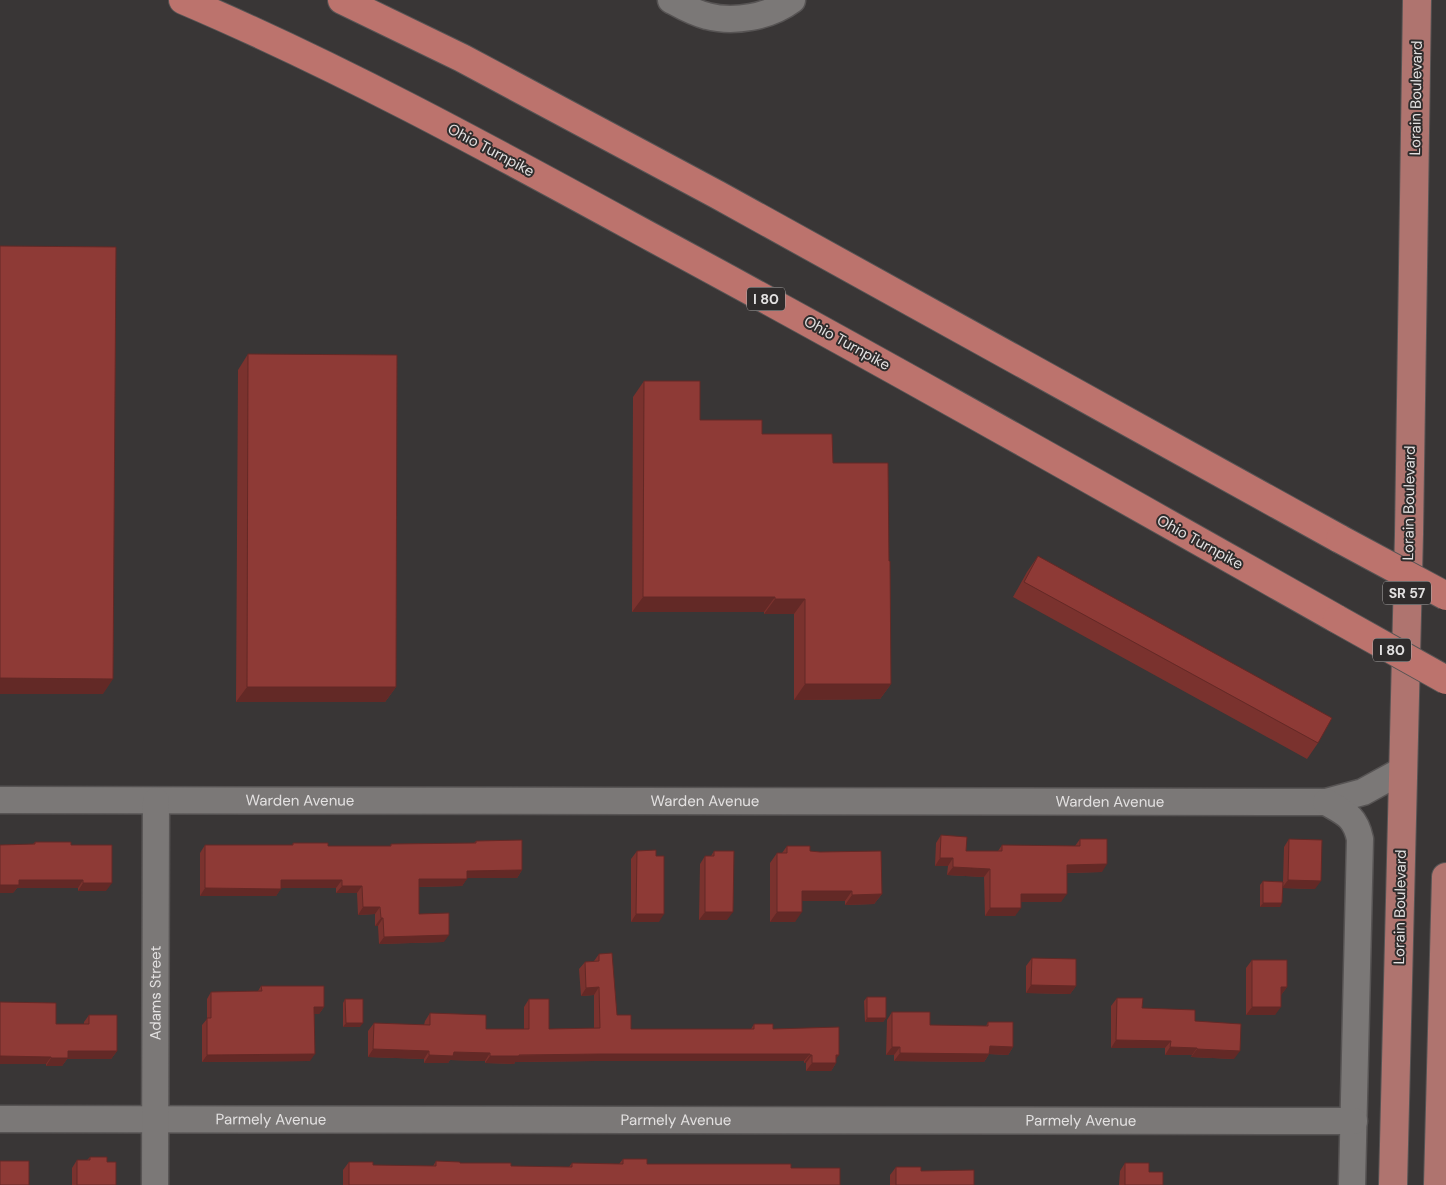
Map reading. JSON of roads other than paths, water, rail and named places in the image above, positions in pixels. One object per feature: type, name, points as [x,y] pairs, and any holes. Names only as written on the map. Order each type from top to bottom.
[{"type":"highway","name":"Ohio Turnpike","points":[[183,0],[244,26],[350,77],[488,148],[854,347],[1446,680]]},
{"type":"highway","points":[[342,0],[462,58],[718,194],[1446,596]]},
{"type":"highway","name":"Lorain Boulevard","points":[[1393,1185],[1409,534],[1417,0]]},
{"type":"highway","points":[[1438,1185],[1446,877]]},
{"type":"street","points":[[671,0],[707,16],[727,19],[751,17],[771,12],[792,0]]},
{"type":"street","name":"Warden Avenue","points":[[0,800],[1326,802],[1364,792],[1403,770]]},
{"type":"street","name":"Adams Street","points":[[155,1185],[156,801]]},
{"type":"street","points":[[1326,802],[1353,819],[1358,827],[1360,839],[1352,1185]]},
{"type":"street","name":"Parmely Avenue","points":[[0,1119],[1354,1121]]}]
